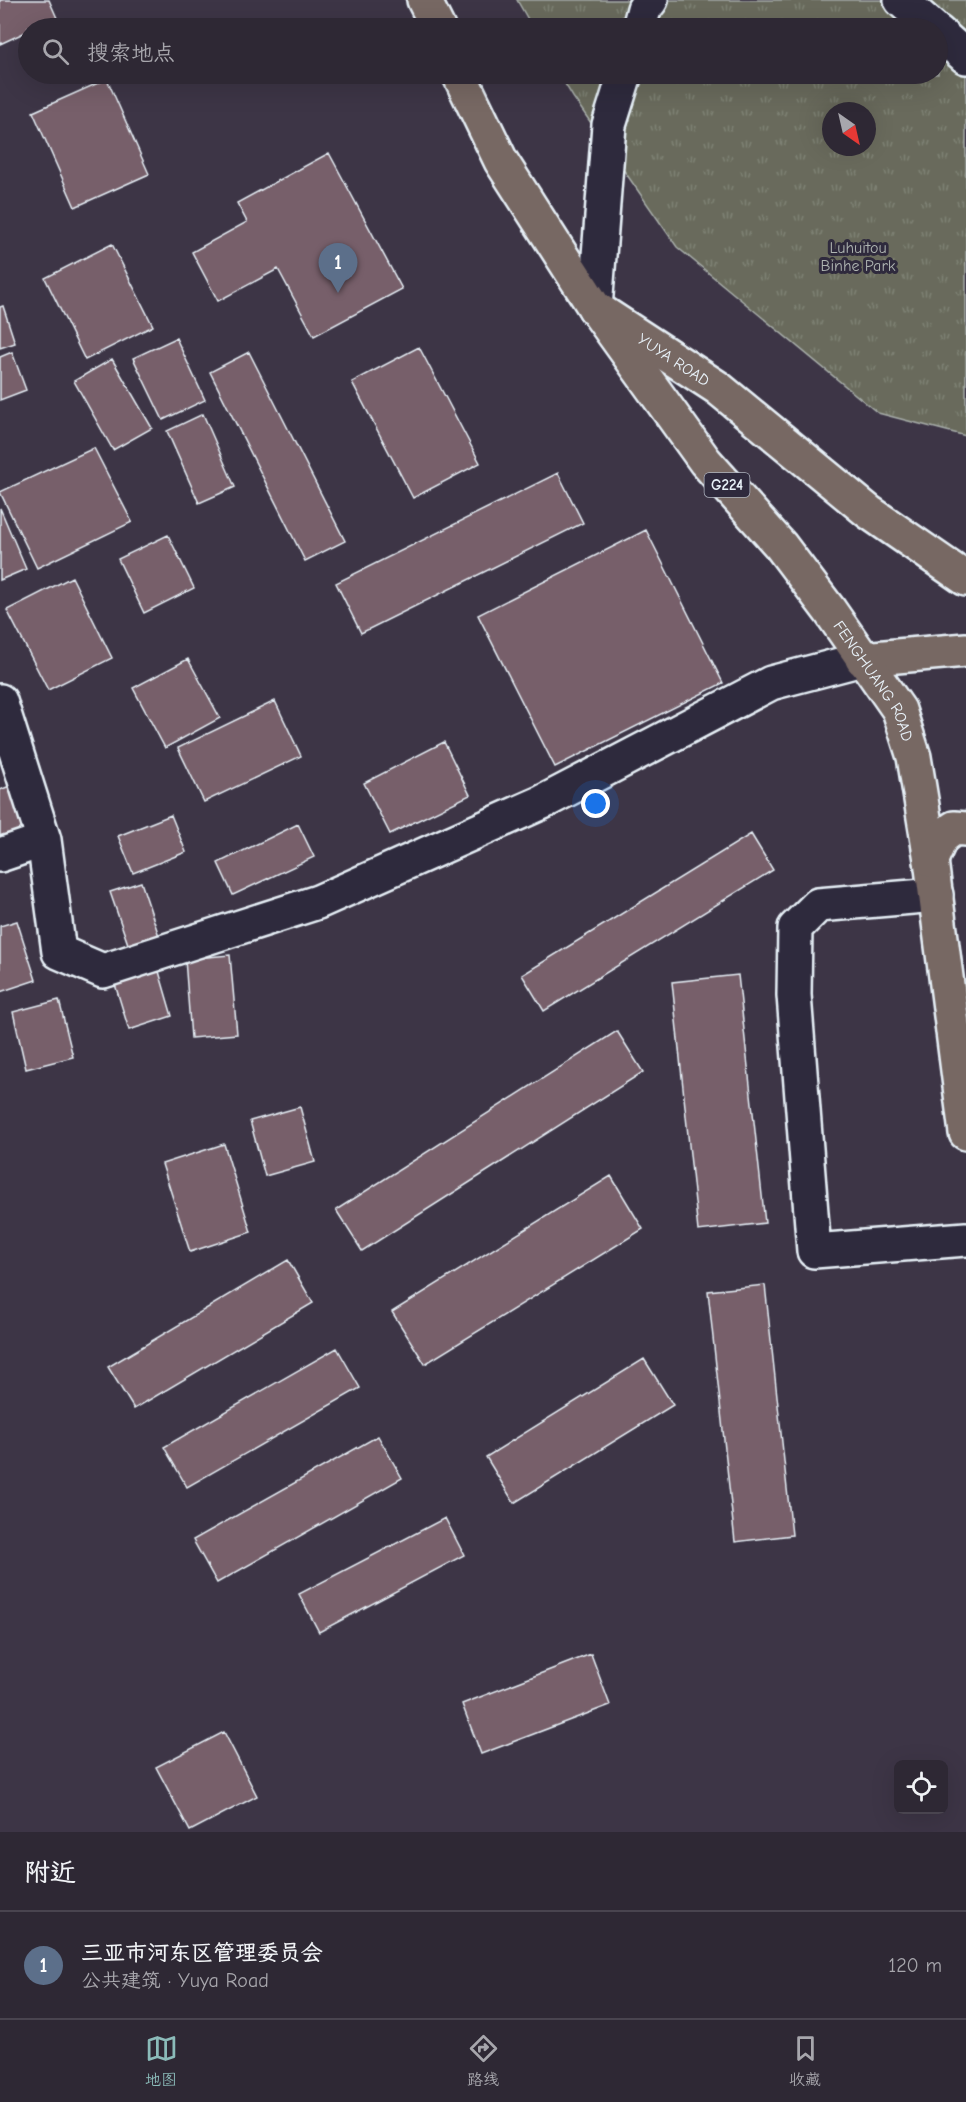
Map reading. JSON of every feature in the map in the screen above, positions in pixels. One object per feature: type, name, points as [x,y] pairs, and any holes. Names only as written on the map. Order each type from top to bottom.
[{"type":"main road","points":[[424,0],[433,18]]},
{"type":"main road","name":"YUYA ROAD","points":[[464,84],[501,161],[595,308],[718,387],[869,512],[966,579]]},
{"type":"main road","name":"FENGHUANG ROAD","points":[[595,308],[705,461],[781,546],[830,611],[899,710],[914,757],[931,860],[966,1133]]},
{"type":"main road","points":[[862,659],[966,650]]},
{"type":"main road","points":[[931,860],[941,838],[954,828],[966,829]]},
{"type":"street","points":[[642,18],[644,9],[651,0]]},
{"type":"street","points":[[901,0],[922,18]]},
{"type":"street","points":[[948,41],[966,57]]},
{"type":"street","points":[[595,308],[609,125],[622,84]]},
{"type":"street","points":[[0,701],[44,840],[59,952],[103,971],[318,902],[543,802],[771,683],[862,659]]},
{"type":"street","points":[[0,855],[44,840]]},
{"type":"street","points":[[936,895],[818,905],[795,928],[794,994],[814,1251],[966,1239]]},
{"type":"green space","name":"Luhuitou Binhe Park","points":[[517,0],[966,0],[966,436],[878,413],[677,247],[565,84],[948,84],[948,18],[527,18]]},
{"type":"building","points":[[0,0],[49,0],[57,18],[18,18],[18,36],[0,44]]},
{"type":"building","points":[[96,84],[109,84],[149,174],[75,207],[33,112]]},
{"type":"building","points":[[329,153],[402,289],[314,336],[278,269],[218,301],[192,252],[247,222],[237,203]]},
{"type":"building","points":[[112,244],[153,326],[85,360],[45,278]]},
{"type":"building","points":[[3,306],[15,343],[0,348],[0,307]]},
{"type":"building","points":[[176,338],[205,400],[163,420],[133,358]]},
{"type":"building","points":[[419,347],[480,463],[413,498],[352,382]]},
{"type":"building","points":[[12,352],[26,390],[0,400],[0,357]]},
{"type":"building","points":[[249,352],[345,541],[305,561],[210,372]]},
{"type":"building","points":[[112,359],[152,428],[113,450],[74,381]]},
{"type":"building","points":[[203,414],[235,487],[199,503],[167,431]]},
{"type":"building","points":[[94,448],[132,522],[37,568],[0,492]]},
{"type":"building","points":[[558,473],[583,523],[361,633],[336,583]]},
{"type":"building","points":[[0,508],[26,569],[0,580]]},
{"type":"building","points":[[646,530],[723,683],[555,767],[478,615]]},
{"type":"building","points":[[168,535],[194,588],[144,613],[118,559]]},
{"type":"building","points":[[72,577],[112,658],[48,690],[7,610]]},
{"type":"building","points":[[188,659],[220,718],[165,748],[133,688]]},
{"type":"building","points":[[275,701],[301,756],[204,802],[178,748]]},
{"type":"building","points":[[444,742],[470,795],[390,834],[364,783]]},
{"type":"building","points":[[12,785],[28,830],[0,840],[0,790]]},
{"type":"building","points":[[171,815],[186,852],[133,873],[118,836]]},
{"type":"building","points":[[298,824],[314,857],[233,895],[218,863]]},
{"type":"building","points":[[751,834],[773,870],[544,1011],[522,975]]},
{"type":"building","points":[[141,882],[159,936],[129,947],[110,892]]},
{"type":"building","points":[[17,921],[36,980],[0,992],[0,926]]},
{"type":"building","points":[[230,955],[237,1034],[191,1038],[185,959]]},
{"type":"building","points":[[158,968],[172,1016],[129,1030],[114,981]]},
{"type":"building","points":[[738,975],[765,1223],[698,1231],[672,982]]},
{"type":"building","points":[[59,1000],[73,1057],[26,1069],[13,1012]]},
{"type":"building","points":[[617,1031],[643,1072],[362,1251],[336,1210]]},
{"type":"building","points":[[300,1107],[315,1162],[265,1176],[250,1121]]},
{"type":"building","points":[[224,1144],[251,1232],[190,1252],[162,1164]]},
{"type":"building","points":[[611,1176],[643,1229],[425,1364],[392,1312]]},
{"type":"building","points":[[288,1260],[313,1303],[134,1409],[108,1367]]},
{"type":"building","points":[[765,1285],[792,1535],[735,1542],[708,1291]]},
{"type":"building","points":[[337,1348],[360,1388],[187,1487],[164,1447]]},
{"type":"building","points":[[644,1359],[673,1405],[514,1503],[486,1457]]},
{"type":"building","points":[[378,1436],[402,1478],[217,1583],[193,1540]]},
{"type":"building","points":[[445,1518],[464,1555],[319,1632],[299,1594]]},
{"type":"building","points":[[591,1654],[610,1705],[481,1754],[462,1704]]},
{"type":"building","points":[[224,1732],[257,1796],[190,1831],[156,1767]]},
{"type":"place","name":"三亚市河东区管理委员会","points":[[338,293]]}]
